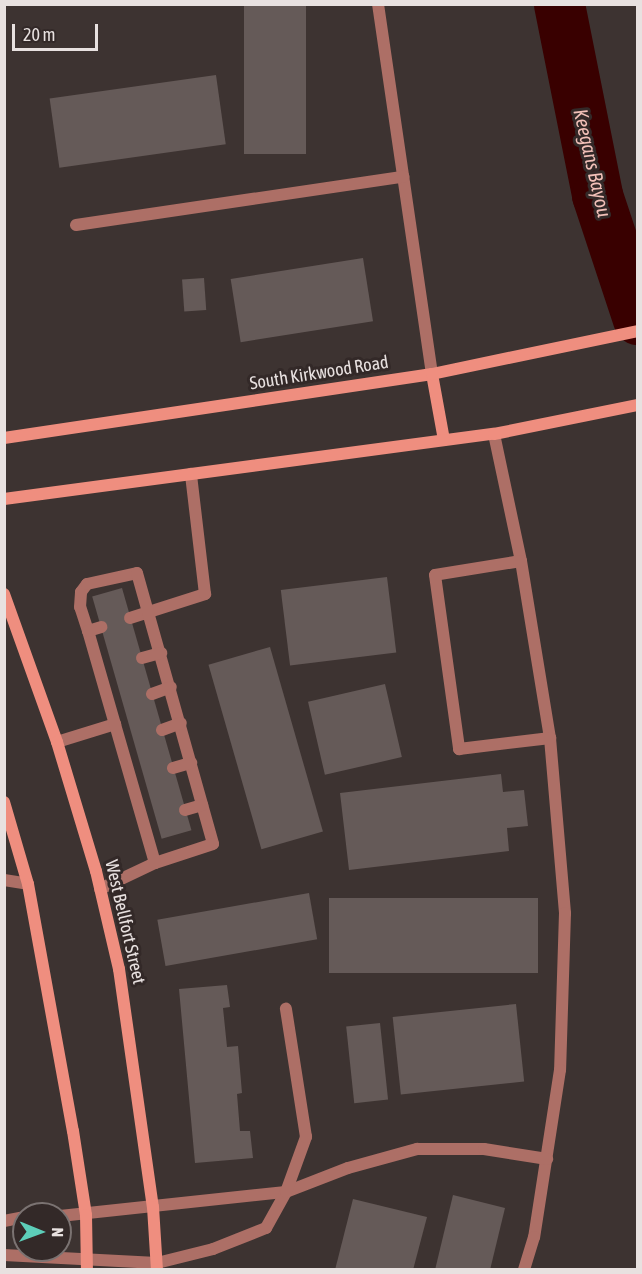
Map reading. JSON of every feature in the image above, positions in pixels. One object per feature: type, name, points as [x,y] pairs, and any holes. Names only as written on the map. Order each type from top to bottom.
[{"type":"main road","name":"South Kirkwood Road","points":[[4,438],[432,374],[638,331]]},
{"type":"main road","points":[[432,374],[444,440]]},
{"type":"main road","points":[[4,499],[494,434],[638,405]]},
{"type":"main road","name":"West Bellfort Street","points":[[4,594],[57,742],[100,889],[119,969],[153,1207],[157,1266]]},
{"type":"main road","points":[[4,802],[28,884],[86,1215],[87,1265]]},
{"type":"lane","points":[[378,4],[432,374]]},
{"type":"lane","points":[[76,225],[403,177]]},
{"type":"lane","points":[[494,434],[520,561],[550,738],[565,912],[560,1070],[534,1237],[524,1269]]},
{"type":"lane","points":[[130,618],[205,594],[191,474]]},
{"type":"lane","points":[[520,561],[435,575],[459,749],[550,738]]},
{"type":"lane","points":[[100,889],[155,863],[213,844],[150,612],[137,573],[87,584],[81,592],[80,607],[155,863]]},
{"type":"lane","points":[[88,630],[101,627]]},
{"type":"lane","points":[[142,658],[161,653]]},
{"type":"lane","points":[[99,670],[112,666]]},
{"type":"lane","points":[[152,694],[171,687]]},
{"type":"lane","points":[[109,707],[122,703]]},
{"type":"lane","points":[[162,730],[180,723]]},
{"type":"lane","points":[[57,742],[115,724]]},
{"type":"lane","points":[[120,742],[133,738]]},
{"type":"lane","points":[[173,768],[191,763]]},
{"type":"lane","points":[[131,781],[144,777]]},
{"type":"lane","points":[[185,810],[202,805]]},
{"type":"lane","points":[[143,823],[156,819]]},
{"type":"lane","points":[[4,879],[28,884]]},
{"type":"lane","points":[[4,1255],[87,1265],[157,1266],[213,1249],[266,1228],[286,1192],[306,1137],[286,1009]]},
{"type":"lane","points":[[72,1215],[286,1192],[348,1168],[417,1149],[484,1149],[547,1159]]},
{"type":"building","points":[[244,4],[306,4],[306,154],[244,154]]},
{"type":"building","points":[[216,75],[226,144],[59,168],[50,98]]},
{"type":"building","points":[[363,258],[373,321],[241,342],[231,279]]},
{"type":"building","points":[[204,278],[206,310],[184,311],[182,280]]},
{"type":"building","points":[[387,577],[396,652],[290,665],[281,590]]},
{"type":"building","points":[[122,588],[191,830],[162,839],[92,597]]},
{"type":"building","points":[[270,647],[323,832],[261,849],[208,665]]},
{"type":"building","points":[[385,684],[402,757],[325,775],[308,702]]},
{"type":"building","points":[[501,774],[503,792],[524,790],[528,826],[507,828],[509,851],[349,870],[340,793]]},
{"type":"building","points":[[309,893],[317,939],[166,966],[157,920]]},
{"type":"building","points":[[329,898],[538,898],[538,973],[329,973]]},
{"type":"building","points":[[227,985],[230,1007],[223,1008],[227,1047],[238,1046],[242,1093],[237,1094],[240,1131],[250,1131],[253,1158],[195,1163],[179,989]]},
{"type":"building","points":[[516,1004],[524,1082],[401,1095],[393,1017]]},
{"type":"building","points":[[380,1023],[388,1100],[354,1103],[346,1027]]},
{"type":"building","points":[[453,1195],[505,1208],[490,1270],[435,1270]]},
{"type":"building","points":[[353,1199],[427,1217],[413,1270],[335,1270]]},
{"type":"waterway","name":"Keegans Bayou","points":[[559,4],[597,195],[638,319]]}]
